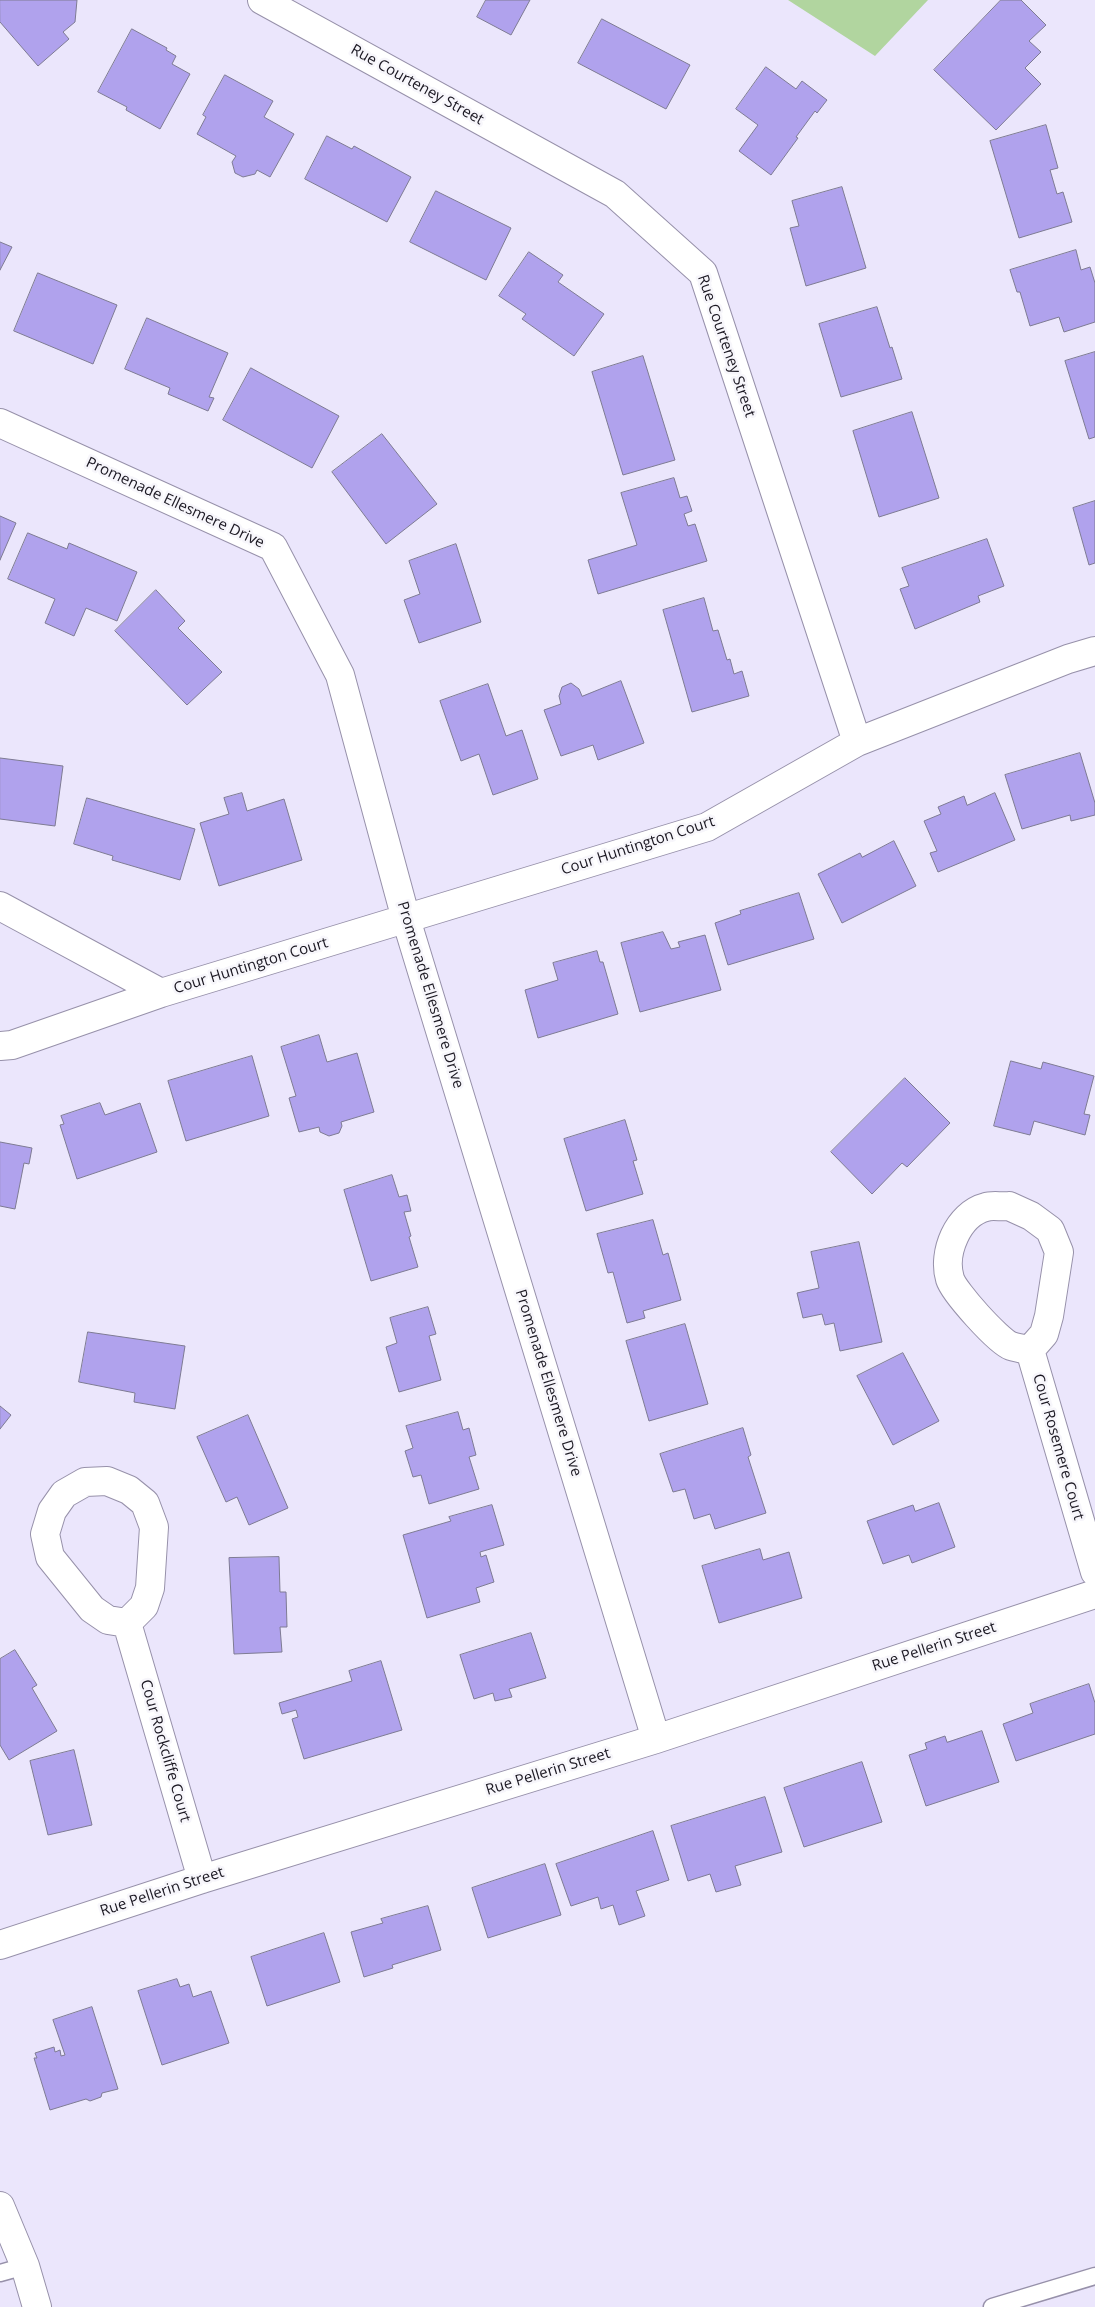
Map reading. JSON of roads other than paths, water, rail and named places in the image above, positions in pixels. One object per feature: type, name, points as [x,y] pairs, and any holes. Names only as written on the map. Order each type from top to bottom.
[{"type":"street","name":"Rue Courteney Street","points":[[262,0],[615,194],[703,273],[858,742]]},
{"type":"street","name":"Promenade Ellesmere Drive","points":[[0,423],[273,547],[340,675],[406,919],[656,1739]]},
{"type":"street","name":"Cour Huntington Court","points":[[0,1046],[12,1045],[161,993],[707,827],[858,742],[1068,659],[1095,651]]},
{"type":"street","name":"Cour Huntington Court","points":[[0,906],[161,993]]},
{"type":"street","points":[[1009,1206],[1031,1216],[1050,1230],[1059,1252],[1049,1316],[1044,1334],[1030,1350],[1011,1346],[993,1334],[950,1281],[946,1259],[954,1238],[964,1220],[985,1207],[1009,1206]]},
{"type":"street","name":"Cour Rosemere Court","points":[[1030,1350],[1095,1572]]},
{"type":"street","points":[[107,1480],[129,1490],[145,1503],[154,1527],[150,1588],[144,1606],[128,1623],[108,1620],[92,1609],[50,1557],[45,1534],[52,1511],[64,1494],[85,1482],[107,1480]]},
{"type":"street","name":"Rue Pellerin Street","points":[[0,1944],[202,1879],[656,1739],[1095,1594]]},
{"type":"street","name":"Cour Rockcliffe Court","points":[[128,1623],[202,1879]]},
{"type":"street","points":[[0,2206],[12,2269],[37,2307]]},
{"type":"lane","points":[[992,2307],[1095,2276]]}]
